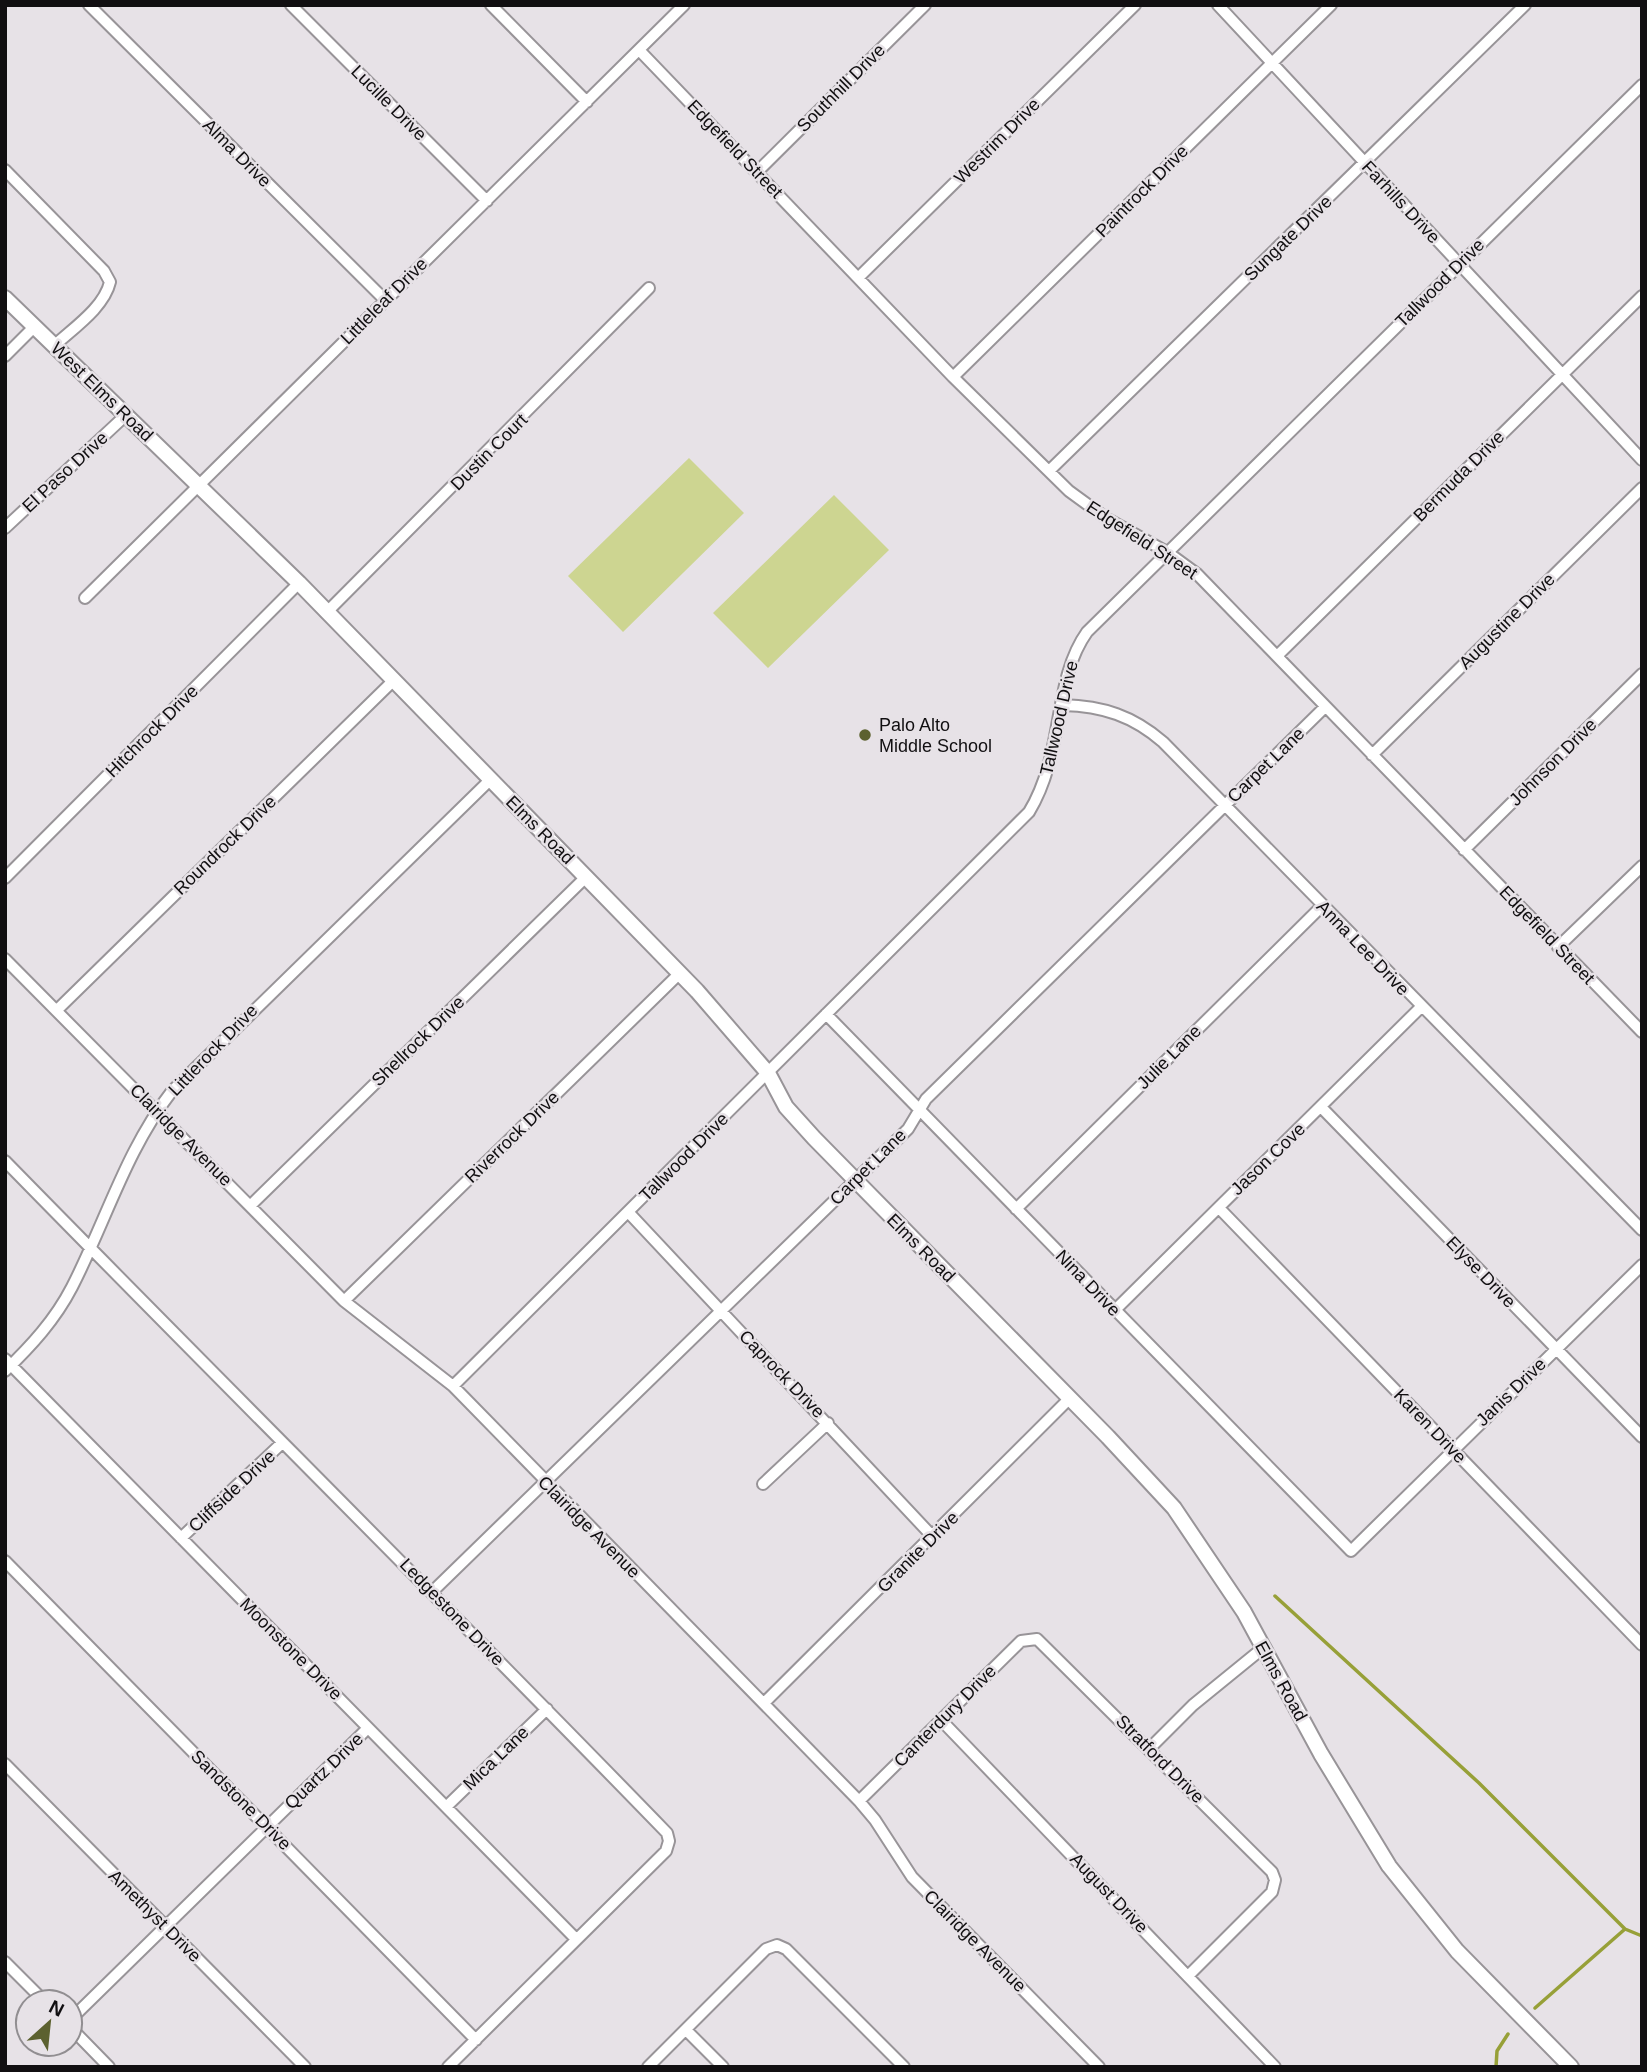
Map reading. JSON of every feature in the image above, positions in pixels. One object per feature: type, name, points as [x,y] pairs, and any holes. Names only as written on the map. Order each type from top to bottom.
[{"type":"main road","name":"West Elms Road","points":[[5,298],[199,485]]},
{"type":"main road","name":"Elms Road","points":[[199,485],[299,583],[680,973],[768,1073],[786,1107],[1174,1508],[1244,1612],[1321,1754],[1389,1866],[1457,1951],[1571,2067]]},
{"type":"street","name":"Alma Drive","points":[[89,5],[385,300]]},
{"type":"street","name":"Lucille Drive","points":[[291,5],[486,201]]},
{"type":"street","points":[[491,5],[587,102]]},
{"type":"street","name":"Littleleaf Drive","points":[[85,598],[684,5]]},
{"type":"street","name":"Southhill Drive","points":[[757,172],[925,5]]},
{"type":"street","name":"Farhills Drive","points":[[1218,5],[1642,460]]},
{"type":"street","name":"Paintrock Drive","points":[[954,377],[1331,5]]},
{"type":"street","name":"Sungate Drive","points":[[1050,470],[1525,5]]},
{"type":"street","name":"Westrim Drive","points":[[859,277],[1131,6]]},
{"type":"street","name":"Edgefield Street","points":[[640,51],[954,377],[1086,504],[1167,552],[1198,574],[1642,1032]]},
{"type":"street","name":"Tallwood Drive","points":[[453,1386],[1029,811],[1049,770],[1068,673],[1078,645],[1087,632],[1642,85]]},
{"type":"street","points":[[5,170],[104,271],[110,282],[107,293],[97,305],[54,346]]},
{"type":"street","name":"Dustin Court","points":[[327,613],[649,288]]},
{"type":"street","name":"Bermuda Drive","points":[[1277,656],[1642,296]]},
{"type":"street","points":[[5,356],[34,327]]},
{"type":"street","name":"El Paso Drive","points":[[5,528],[126,415]]},
{"type":"street","name":"Augustine Drive","points":[[1372,755],[1642,488]]},
{"type":"street","name":"Hitchrock Drive","points":[[5,878],[299,583]]},
{"type":"street","name":"Johnson Drive","points":[[1464,850],[1642,674]]},
{"type":"street","name":"Roundrock Drive","points":[[57,1010],[393,681]]},
{"type":"street","name":"Anna Lee Drive","points":[[1063,705],[1099,707],[1130,718],[1148,729],[1420,1008],[1642,1230]]},
{"type":"street","name":"Carpet Lane","points":[[433,1591],[908,1129],[926,1099],[1325,707]]},
{"type":"street","name":"Littlerock Drive","points":[[7,1365],[55,1315],[90,1247],[124,1169],[156,1111],[190,1070],[490,780]]},
{"type":"street","points":[[1558,947],[1642,866]]},
{"type":"street","name":"Shellrock Drive","points":[[251,1205],[586,877]]},
{"type":"street","name":"Julie Lane","points":[[1016,1209],[1322,906]]},
{"type":"street","points":[[5,959],[57,1010]]},
{"type":"street","name":"Riverrock Drive","points":[[344,1301],[680,973]]},
{"type":"street","name":"Jason Cove","points":[[1115,1310],[1420,1008]]},
{"type":"street","name":"Clairidge Avenue","points":[[57,1010],[344,1301],[453,1386],[859,1801],[875,1820],[912,1877],[1099,2067]]},
{"type":"street","name":"Nina Drive","points":[[826,1014],[1351,1550]]},
{"type":"street","name":"Elyse Drive","points":[[1321,1107],[1642,1437]]},
{"type":"street","name":"Ledgestone Drive","points":[[5,1161],[282,1443],[433,1591],[667,1833],[669,1841],[666,1851],[448,2067]]},
{"type":"street","name":"Karen Drive","points":[[1219,1208],[1642,1645]]},
{"type":"street","name":"Caprock Drive","points":[[629,1213],[933,1537]]},
{"type":"street","name":"Janis Drive","points":[[1351,1550],[1642,1265]]},
{"type":"street","name":"Moonstone Drive","points":[[7,1365],[576,1939]]},
{"type":"street","name":"Granite Drive","points":[[764,1703],[1070,1398]]},
{"type":"street","points":[[763,1484],[828,1423]]},
{"type":"street","name":"Cliffside Drive","points":[[181,1538],[282,1443]]},
{"type":"street","name":"Sandstone Drive","points":[[5,1561],[476,2040]]},
{"type":"street","name":"Canterdury Drive","points":[[859,1801],[1021,1641],[1035,1638]]},
{"type":"street","name":"Stratford Drive","points":[[1035,1638],[1044,1643],[1272,1872],[1275,1886],[1189,1975]]},
{"type":"street","points":[[1150,1748],[1193,1704],[1263,1648]]},
{"type":"street","name":"Mica Lane","points":[[446,1807],[547,1709]]},
{"type":"street","name":"August Drive","points":[[941,1720],[1275,2067]]},
{"type":"street","name":"Quartz Drive","points":[[84,2006],[368,1728]]},
{"type":"street","name":"Amethyst Drive","points":[[5,1765],[305,2067]]},
{"type":"street","points":[[648,2067],[766,1949],[777,1945],[786,1949],[904,2067]]},
{"type":"street","points":[[5,1962],[31,1988]]},
{"type":"street","points":[[686,2030],[723,2067]]},
{"type":"street","points":[[84,2041],[109,2067]]},
{"type":"green space","points":[[689,458],[744,513],[623,632],[568,576]]},
{"type":"green space","points":[[834,495],[889,550],[768,668],[713,613]]},
{"type":"waterway","points":[[1275,1596],[1479,1783],[1625,1929],[1642,1936]]},
{"type":"waterway","points":[[1535,2008],[1625,1929]]},
{"type":"waterway","points":[[1496,2067],[1497,2051],[1508,2034]]},
{"type":"place","name":"Palo Alto Middle School","points":[[865,735]]}]
